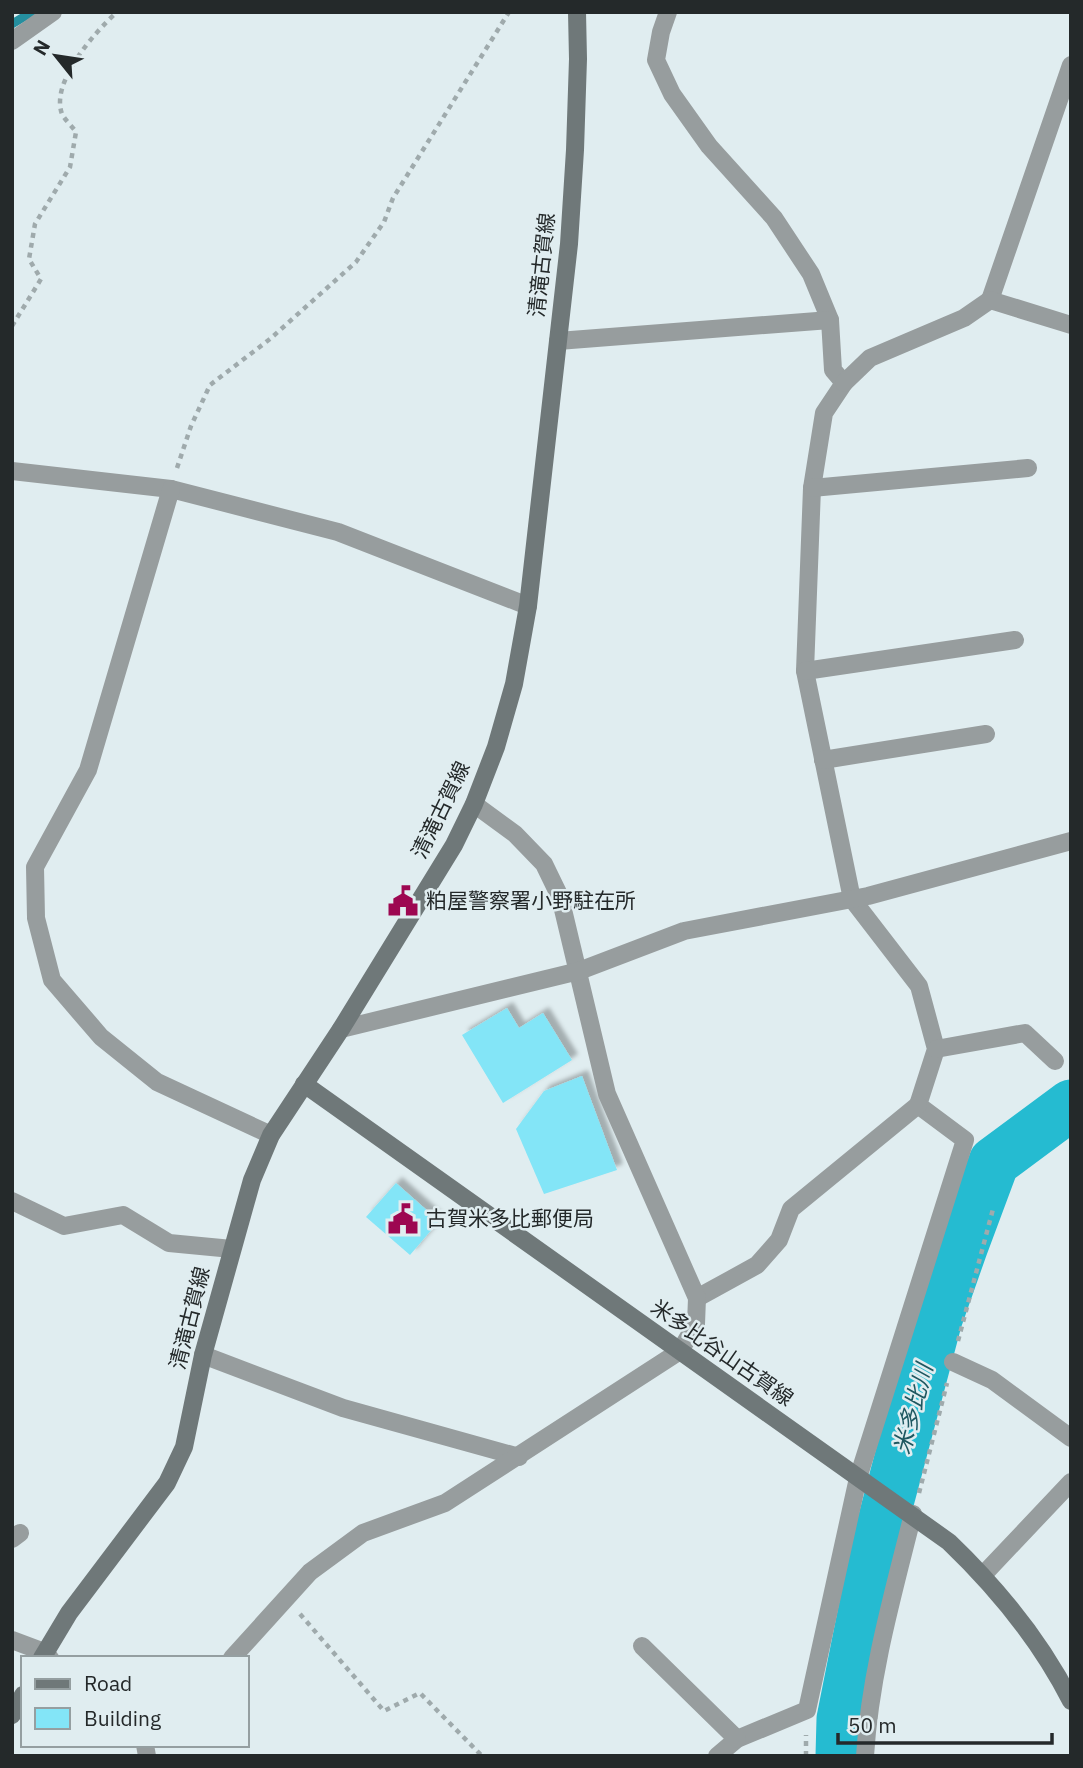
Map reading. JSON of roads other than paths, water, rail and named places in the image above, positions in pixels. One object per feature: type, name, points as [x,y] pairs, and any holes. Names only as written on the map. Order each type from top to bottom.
[{"type":"main road","name":"清滝古賀線","points":[[45,1656],[69,1613],[167,1483],[184,1447],[203,1355],[232,1249],[252,1180],[271,1135],[341,1030],[454,845],[474,804],[496,747],[514,684],[528,607],[569,244],[575,150],[577,12]]},
{"type":"main road","name":"米多比谷山古賀線","points":[[304,1084],[949,1542],[983,1575],[1026,1626],[1071,1701]]},
{"type":"main road","points":[[12,1715],[21,1699]]},
{"type":"street","points":[[12,41],[53,12]]},
{"type":"street","points":[[668,12],[656,60],[672,94],[709,146],[774,219],[811,274],[830,320],[833,370],[844,383]]},
{"type":"street","points":[[697,1298],[757,1265],[779,1240],[790,1209],[918,1105],[936,1049],[919,986],[852,899],[805,671],[812,488],[824,413],[844,383],[870,358],[964,318],[990,300],[1071,65]]},
{"type":"street","points":[[990,300],[1071,325]]},
{"type":"street","points":[[558,341],[830,320]]},
{"type":"street","points":[[812,488],[1028,468]]},
{"type":"street","points":[[12,471],[171,489],[338,532],[528,607]]},
{"type":"street","points":[[171,489],[88,770],[35,867],[36,918],[52,979],[101,1037],[157,1082],[271,1135]]},
{"type":"street","points":[[805,671],[1015,640]]},
{"type":"street","points":[[823,760],[986,734]]},
{"type":"street","points":[[234,1656],[310,1572],[363,1533],[445,1503],[519,1457],[680,1351],[696,1324],[697,1298],[607,1094],[560,897],[544,864],[515,834],[474,804]]},
{"type":"street","points":[[341,1030],[579,971],[684,931],[852,899],[1071,841]]},
{"type":"street","points":[[936,1049],[1025,1033],[1055,1061]]},
{"type":"street","points":[[717,1756],[737,1739],[807,1710],[863,1481],[965,1140],[918,1105]]},
{"type":"street","points":[[12,1201],[64,1226],[123,1215],[169,1243],[232,1249]]},
{"type":"street","points":[[203,1355],[343,1408],[519,1457]]},
{"type":"street","points":[[953,1362],[992,1380],[1071,1438]]},
{"type":"street","points":[[983,1575],[1071,1482]]},
{"type":"street","points":[[865,1756],[867,1728],[884,1628],[913,1514]]},
{"type":"street","points":[[12,1640],[45,1656]]},
{"type":"street","points":[[642,1646],[737,1739]]},
{"type":"waterway","points":[[12,24],[32,12]]},
{"type":"waterway","name":"米多比川","points":[[841,1756],[842,1719],[876,1548],[937,1319],[962,1248],[994,1162],[1071,1105]]},
{"type":"place","name":"粕屋警察署小野駐在所","points":[[403,901]]},
{"type":"place","name":"古賀米多比郵便局","points":[[403,1219]]}]
